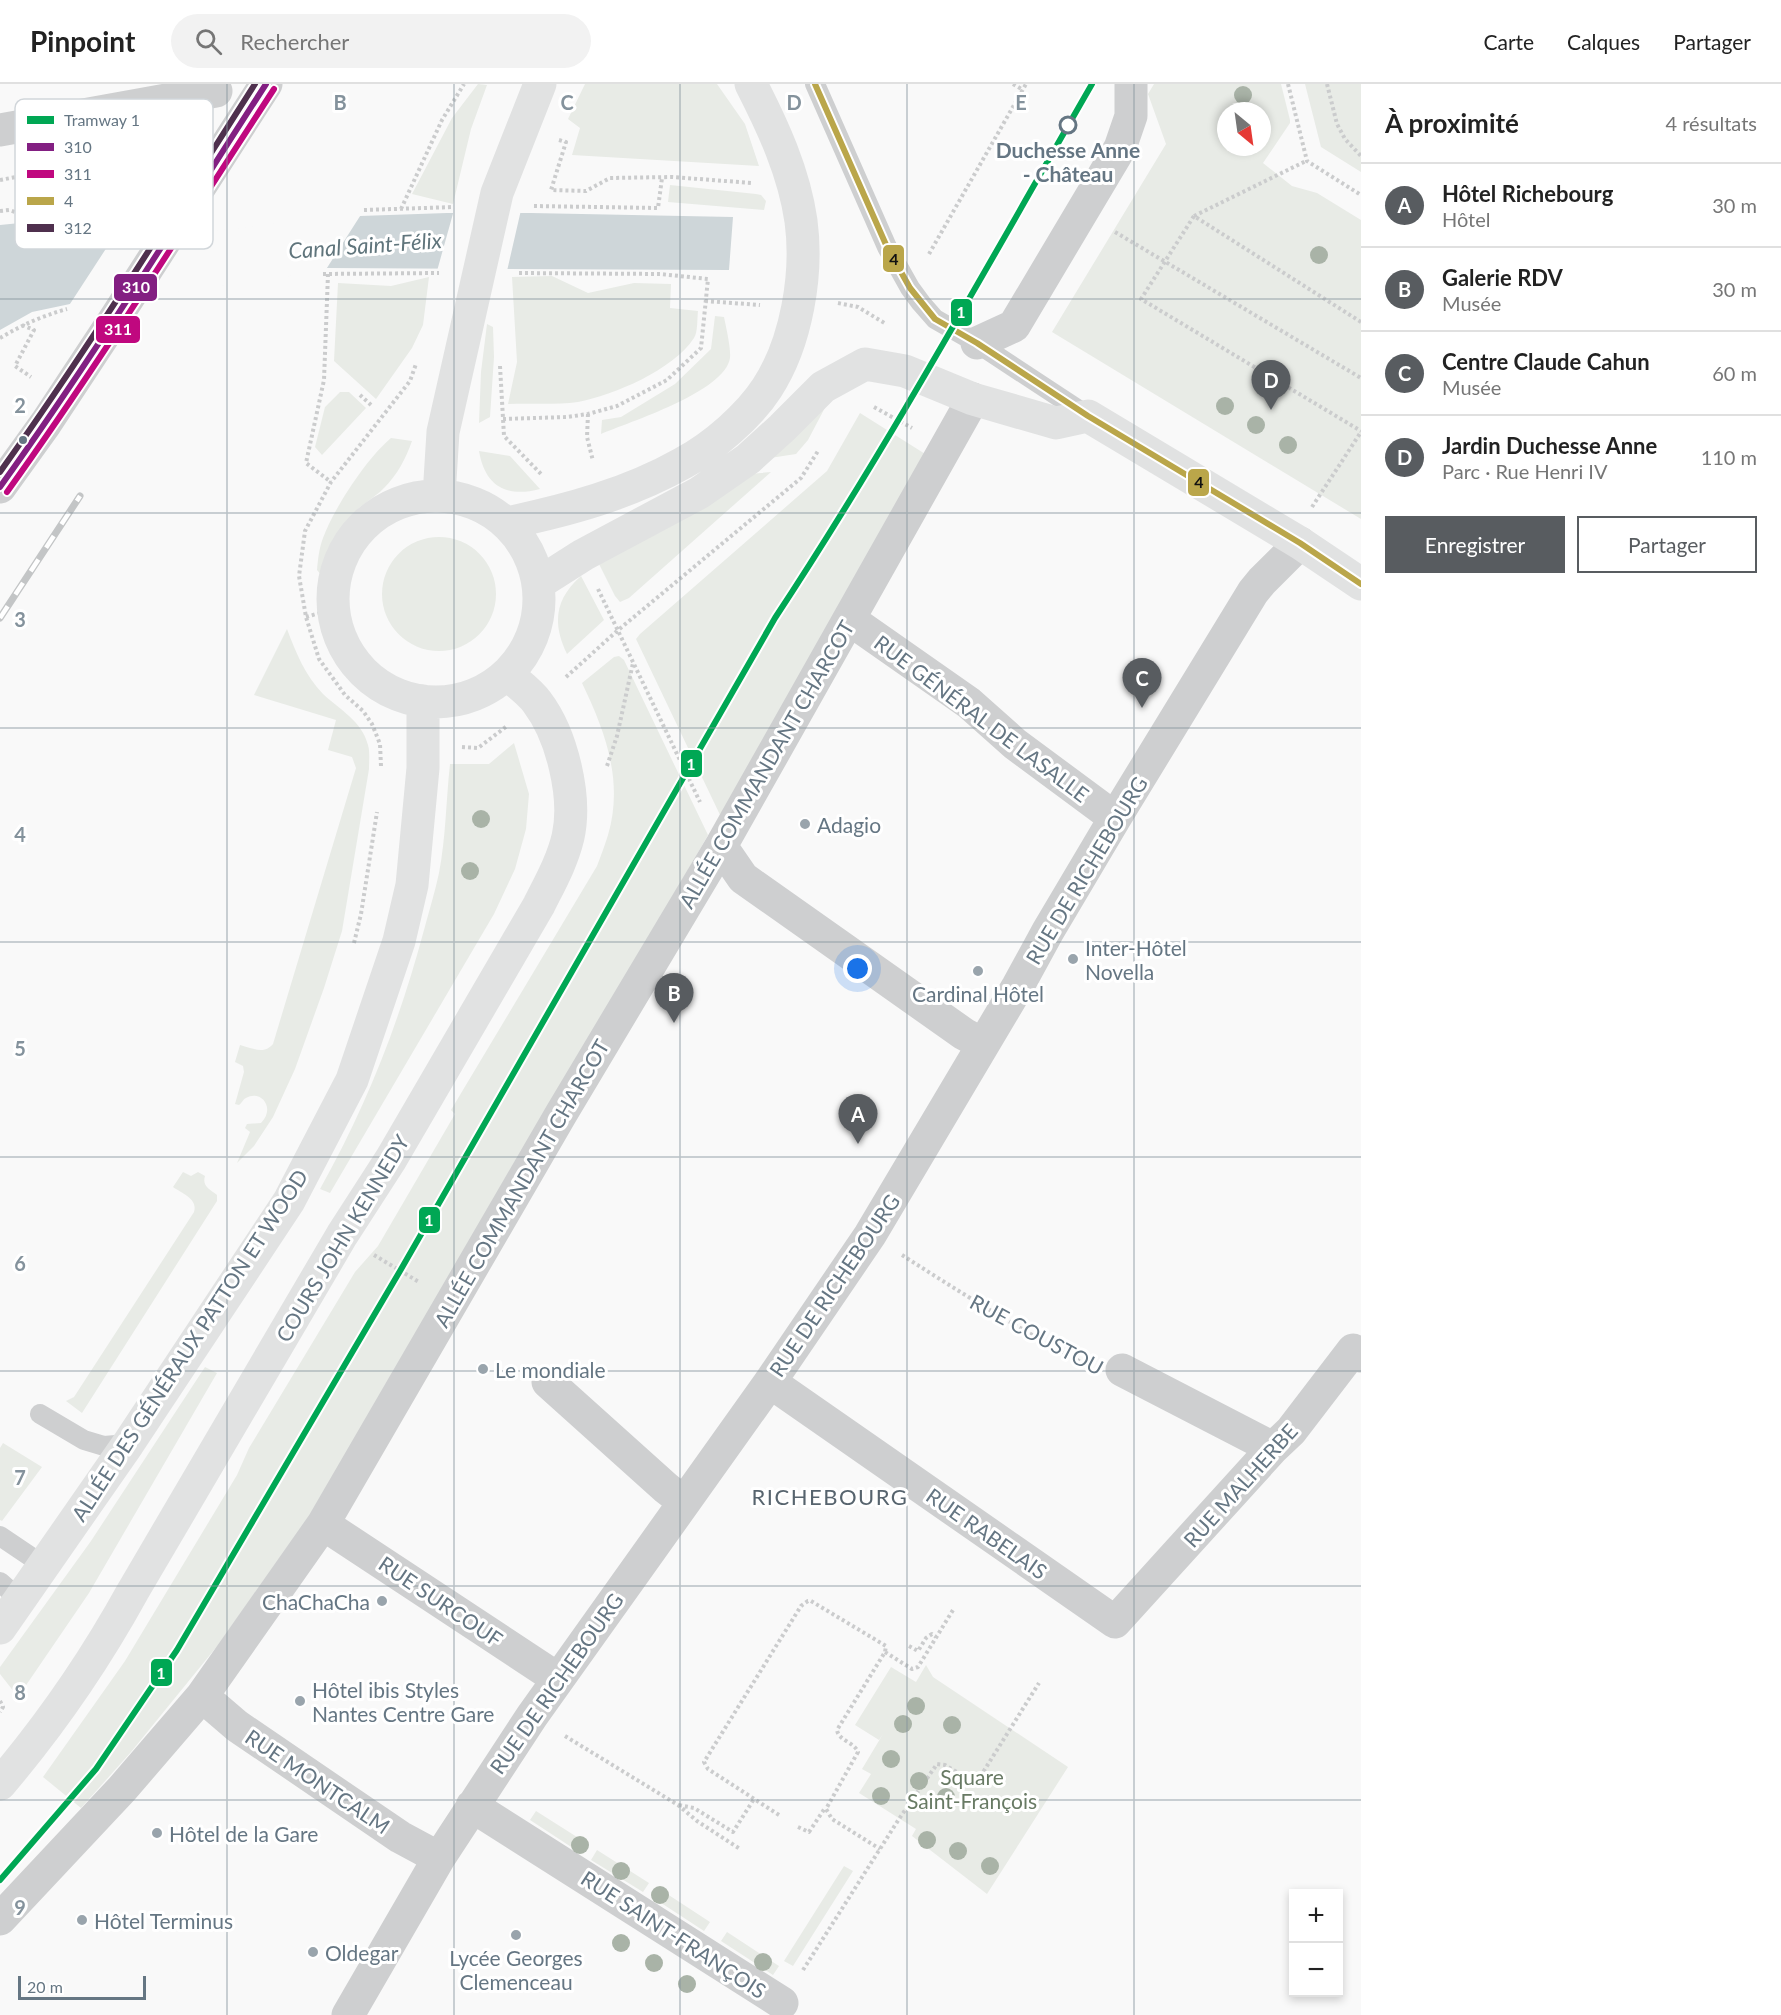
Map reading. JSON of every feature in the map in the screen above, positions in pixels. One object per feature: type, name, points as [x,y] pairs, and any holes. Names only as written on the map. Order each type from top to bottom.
[{"type":"main road","points":[[439,496],[443,432],[497,193],[540,84]]},
{"type":"main road","points":[[507,523],[561,512],[629,490],[684,463],[720,438],[767,388],[790,337],[798,307],[801,232],[793,185],[767,115],[751,84]]},
{"type":"main road","points":[[539,583],[583,555],[708,487],[748,459],[823,387],[865,364],[905,371],[973,399],[1056,423],[1088,416],[1296,540],[1361,584]]},
{"type":"main road","points":[[418,497],[456,498],[475,503],[507,523],[527,548],[535,567],[539,583],[540,608],[534,633],[522,658],[488,689],[466,698],[444,702],[423,701],[400,696],[382,687],[364,673],[349,654],[339,634],[319,613],[333,589],[338,567],[346,548],[360,530],[379,513],[396,504],[418,497]]},
{"type":"main road","name":"COURS JOHN KENNEDY","points":[[0,1784],[72,1692],[105,1642],[342,1234],[391,1159],[540,905],[560,863],[568,836],[571,808],[563,758],[555,734],[537,701],[507,674]]},
{"type":"main road","name":"ALLÉE DES GÉNÉRAUX PATTON ET WOOD","points":[[0,1628],[10,1591],[43,1564],[128,1444],[289,1201],[352,1080],[399,941],[412,885],[423,768],[423,701]]},
{"type":"street","points":[[213,168],[266,84]]},
{"type":"street","points":[[977,343],[1014,326],[1120,148],[1131,116],[1131,84]]},
{"type":"street","points":[[172,99],[216,91]]},
{"type":"street","points":[[0,130],[15,127]]},
{"type":"street","points":[[0,487],[46,423],[161,249]]},
{"type":"street","name":"ALLÉE COMMANDANT CHARCOT","points":[[0,1919],[122,1789],[202,1696],[323,1524],[561,1114],[721,846],[973,399]]},
{"type":"street","name":"RUE DE RICHEBOURG","points":[[348,2015],[439,1858],[532,1716],[770,1382],[870,1235],[1115,818],[1253,592],[1296,540]]},
{"type":"street","name":"RUE GÉNÉRAL DE LASALLE","points":[[849,619],[969,703],[1014,744],[1115,818]]},
{"type":"street","points":[[721,846],[743,878],[964,1034],[983,1044]]},
{"type":"street","name":"RUE MALHERBE","points":[[1115,1622],[1291,1431],[1353,1350],[1361,1356]]},
{"type":"street","name":"RUE COUSTOU","points":[[1122,1370],[1273,1448]]},
{"type":"street","points":[[548,1382],[684,1502]]},
{"type":"street","name":"RUE RABELAIS","points":[[770,1382],[1115,1622]]},
{"type":"street","name":"RUE SURCOUF","points":[[323,1524],[558,1679]]},
{"type":"street","name":"RUE MONTCALM","points":[[202,1696],[256,1739],[400,1837],[439,1858]]},
{"type":"street","name":"RUE SAINT-FRANÇOIS","points":[[472,1806],[782,2003]]},
{"type":"lane","points":[[815,84],[887,247],[910,288],[935,319],[977,343],[1088,416]]},
{"type":"lane","points":[[40,1414],[84,1440],[104,1446],[128,1444]]},
{"type":"lane","points":[[0,1536],[43,1564]]},
{"type":"path","points":[[401,209],[442,120],[464,84]]},
{"type":"path","points":[[1013,84],[1023,90]]},
{"type":"path","points":[[910,288],[1026,84]]},
{"type":"path","points":[[1288,84],[1307,161],[1361,195]]},
{"type":"path","points":[[1327,84],[1341,131],[1345,139],[1361,156]]},
{"type":"path","points":[[566,142],[551,190],[586,191],[610,178],[672,177],[755,183]]},
{"type":"path","points":[[1296,540],[1361,431],[1141,299],[1194,216],[1307,161]]},
{"type":"path","points":[[0,211],[15,212]]},
{"type":"path","points":[[1080,212],[1361,378]]},
{"type":"path","points":[[1194,216],[1361,322]]},
{"type":"path","points":[[504,419],[588,414],[617,406],[667,380],[701,348],[708,279],[660,274],[513,272]]},
{"type":"path","points":[[330,482],[306,463],[324,380],[325,274],[444,273]]},
{"type":"path","points":[[705,301],[729,302]]},
{"type":"path","points":[[798,307],[858,307],[886,324]]},
{"type":"path","points":[[0,338],[43,315],[67,309]]},
{"type":"path","points":[[21,325],[34,330],[15,366],[31,377]]},
{"type":"path","points":[[382,771],[380,744],[372,724],[363,711],[345,695],[320,659],[319,613],[298,576],[305,531],[330,482],[410,381],[417,360]]},
{"type":"path","points":[[360,395],[371,405]]},
{"type":"path","points":[[871,406],[946,448]]},
{"type":"path","points":[[587,437],[588,414]]},
{"type":"path","points":[[504,436],[540,472],[561,512]]},
{"type":"path","points":[[537,701],[617,631],[801,478],[824,441]]},
{"type":"path","points":[[583,555],[617,631],[721,846]]},
{"type":"path","points":[[607,766],[617,736],[633,663]]},
{"type":"path","points":[[353,948],[361,914],[379,801]]},
{"type":"path","name":"RUE COUSTOU","points":[[870,1235],[964,1295],[1106,1376],[1122,1370]]},
{"type":"path","points":[[779,1815],[708,1769],[704,1764],[705,1758],[801,1606],[811,1601],[886,1647],[885,1653],[837,1730],[839,1736],[855,1746],[858,1752],[809,1832],[798,1827]]},
{"type":"path","points":[[885,1653],[915,1669],[953,1610]]},
{"type":"path","points":[[909,1646],[918,1651],[928,1635],[932,1634],[936,1637]]},
{"type":"path","name":"RUE SAINT-FRANÇOIS","points":[[782,2003],[899,1819],[937,1764],[945,1765],[970,1780],[980,1777],[1039,1683]]},
{"type":"path","points":[[0,1701],[3,1707],[0,1712]]},
{"type":"path","points":[[532,1716],[678,1805],[697,1821],[740,1849]]},
{"type":"path","points":[[678,1805],[694,1808],[733,1832],[754,1799]]},
{"type":"path","points":[[827,1805],[827,1812],[832,1819],[880,1849]]},
{"type":"green space","points":[[478,84],[487,85],[471,129],[453,204],[412,194],[452,118]]},
{"type":"green space","points":[[585,84],[717,84],[745,124],[759,166],[572,155],[580,128],[568,119]]},
{"type":"green space","points":[[1154,84],[1281,84],[1290,123],[1271,151],[1271,102],[1217,102],[1217,156],[1268,156],[1263,163],[1292,186],[1317,193],[1361,220],[1361,519],[1052,332],[1166,144],[1148,94]]},
{"type":"green space","points":[[1305,84],[1361,84],[1361,172],[1321,147]]},
{"type":"green space","points":[[670,185],[756,194],[761,195],[766,201],[764,210],[668,202]]},
{"type":"green space","points":[[552,276],[588,293],[634,283],[671,284],[670,308],[698,311],[694,338],[672,361],[642,379],[608,394],[570,403],[508,404],[517,362],[512,277]]},
{"type":"green space","points":[[429,277],[423,325],[412,348],[376,399],[334,361],[338,283],[391,286]]},
{"type":"green space","points":[[715,316],[724,317],[730,349],[730,358],[724,371],[712,383],[694,394],[653,414],[601,434],[602,420],[621,417],[675,384],[711,349]]},
{"type":"green space","points":[[487,324],[493,327],[494,357],[490,417],[479,423],[481,372]]},
{"type":"green space","points":[[340,392],[349,392],[366,408],[322,455],[315,447],[325,407]]},
{"type":"green space","points":[[829,400],[808,440],[796,454],[770,458]]},
{"type":"green space","points":[[860,413],[930,457],[721,817],[636,639],[827,471]]},
{"type":"green space","points":[[391,438],[412,441],[404,461],[388,483],[357,510],[342,527],[330,550],[322,576],[317,570],[322,542],[328,526],[343,498],[362,471]]},
{"type":"green space","points":[[479,451],[510,456],[540,489],[517,492],[499,486],[486,473]]},
{"type":"green space","points":[[771,472],[629,598],[620,602],[615,596],[599,564],[750,474]]},
{"type":"green space","points":[[439,537],[461,541],[479,554],[492,572],[496,594],[492,616],[479,634],[461,647],[439,651],[417,647],[399,634],[386,616],[382,594],[386,572],[399,554],[417,541]]},
{"type":"green space","points":[[581,576],[604,620],[567,654],[559,632],[559,612],[566,594]]},
{"type":"green space","points":[[287,629],[311,679],[323,694],[350,716],[361,729],[369,748],[369,769],[342,931],[324,988],[295,1069],[273,1117],[254,1146],[237,1163],[250,1132],[245,1128],[247,1124],[261,1123],[267,1112],[265,1101],[257,1096],[245,1099],[239,1105],[235,1104],[244,1072],[243,1066],[235,1062],[240,1045],[262,1050],[273,1044],[356,768],[352,757],[328,750],[336,720],[254,695]]},
{"type":"green space","points":[[619,656],[624,660],[708,835],[329,1488],[218,1645],[131,1752],[81,1808],[43,1777],[125,1661],[355,1272],[378,1246],[455,1114],[451,1110],[597,866],[608,835],[612,815],[613,776],[605,738],[582,683],[614,657]]},
{"type":"green space","points":[[514,743],[529,794],[526,829],[515,869],[494,914],[330,1193],[320,1189],[367,1095],[404,998],[439,873],[445,832],[450,764],[489,764]]},
{"type":"green space","points":[[183,1172],[191,1176],[198,1172],[205,1176],[205,1185],[217,1195],[217,1201],[82,1413],[66,1401],[74,1397],[194,1212],[195,1207],[192,1200],[173,1187]]},
{"type":"green space","points":[[205,1367],[217,1373],[89,1593],[18,1697],[0,1674],[0,1667],[91,1541]]},
{"type":"green space","points":[[3,1443],[42,1467],[2,1521],[0,1520],[0,1448]]},
{"type":"green space","name":"Square Saint-François","points":[[926,1665],[933,1677],[1068,1767],[987,1894],[912,1836],[916,1829],[859,1793],[871,1774],[862,1769],[883,1734],[879,1740],[855,1725],[891,1667],[916,1682]]},
{"type":"green space","points":[[536,1811],[588,1844],[582,1854],[530,1820]]},
{"type":"green space","points":[[597,1850],[649,1883],[643,1892],[591,1860]]},
{"type":"green space","points":[[844,1866],[853,1871],[793,1966],[784,1961]]},
{"type":"green space","points":[[658,1888],[710,1922],[704,1931],[652,1897]]},
{"type":"green space","points":[[727,1932],[779,1966],[773,1975],[721,1941]]},
{"type":"water","name":"Canal Saint-Félix","points":[[531,213],[733,217],[729,270],[327,268],[70,304],[32,312],[0,330],[0,225],[15,224],[15,249],[213,249],[213,234],[360,216]]},
{"type":"pier","points":[[454,210],[521,210],[507,271],[437,271]]},
{"type":"pier","points":[[362,213],[325,271],[68,307],[106,249],[213,249],[213,231]]},
{"type":"railway","points":[[0,618],[80,496]]},
{"type":"tram line","name":"1","points":[[0,1880],[96,1769],[177,1650],[400,1271],[775,618],[898,420],[1092,84]]},
{"type":"transit line","name":"312","points":[[213,150],[255,84]]},
{"type":"transit line","name":"310","points":[[213,166],[266,84]]},
{"type":"transit line","name":"4","points":[[815,84],[887,247],[910,288],[935,319],[977,343],[1088,416],[1300,543],[1361,584]]},
{"type":"transit line","name":"311","points":[[213,183],[274,89]]},
{"type":"transit line","name":"312","points":[[0,472],[150,249]]},
{"type":"transit line","name":"310","points":[[0,487],[103,338],[160,249]]},
{"type":"transit line","name":"311","points":[[7,492],[110,343],[171,249]]},
{"type":"place","name":"Duchesse Anne - Château","points":[[1068,125]]},
{"type":"place","name":"Jardin Duchesse Anne","points":[[1271,410]]},
{"type":"place","name":"Centre Claude Cahun","points":[[1142,708]]},
{"type":"place","name":"Adagio","points":[[805,824]]},
{"type":"place","name":"Inter-Hôtel Novella","points":[[1073,959]]},
{"type":"place","name":"Cardinal Hôtel","points":[[978,971]]},
{"type":"place","name":"Galerie RDV","points":[[674,1023]]},
{"type":"place","name":"Hôtel Richebourg","points":[[858,1144]]},
{"type":"place","name":"Le mondiale","points":[[483,1369]]},
{"type":"place","name":"ChaChaCha","points":[[382,1601]]},
{"type":"place","name":"Hôtel ibis Styles Nantes Centre Gare","points":[[300,1701]]},
{"type":"place","name":"Hôtel de la Gare","points":[[157,1833]]},
{"type":"place","name":"Hôtel Terminus","points":[[82,1920]]},
{"type":"place","name":"Lycée Georges Clemenceau","points":[[516,1935]]},
{"type":"place","name":"Oldegar","points":[[313,1952]]},
{"type":"district","name":"RICHEBOURG","points":[[830,1496]]}]
